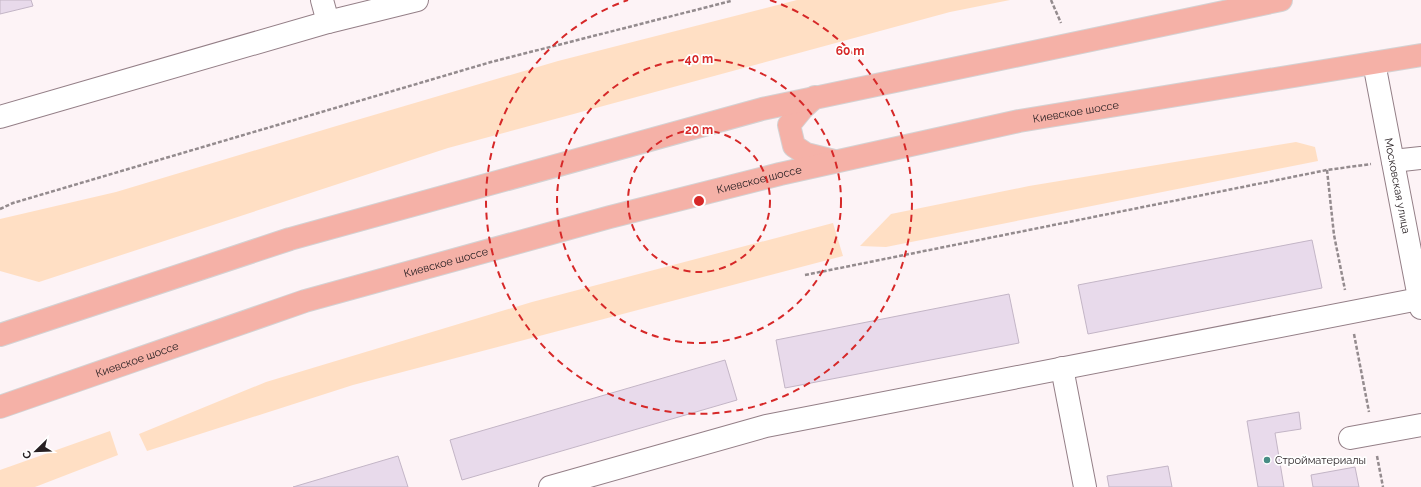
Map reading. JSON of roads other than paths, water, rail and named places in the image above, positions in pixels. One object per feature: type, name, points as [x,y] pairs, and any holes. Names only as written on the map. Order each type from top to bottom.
[{"type":"highway","points":[[0,335],[290,239],[762,109],[1281,0]]},
{"type":"highway","name":"Киевское шоссе","points":[[0,407],[305,301],[610,217],[837,161],[1019,121],[1421,55]]},
{"type":"highway","points":[[815,97],[802,109],[789,125],[794,146],[806,154],[837,161]]},
{"type":"street","points":[[322,0],[328,22]]},
{"type":"street","points":[[0,117],[328,22],[417,0]]},
{"type":"street","name":"Московская улица","points":[[1374,63],[1420,304]]},
{"type":"street","points":[[1393,161],[1421,158]]},
{"type":"street","points":[[550,487],[766,426],[1062,368],[1420,304]]},
{"type":"street","points":[[1062,368],[1085,487]]},
{"type":"street","points":[[1350,438],[1421,425]]},
{"type":"place","name":"Стройматериалы","points":[[1267,460]]}]
